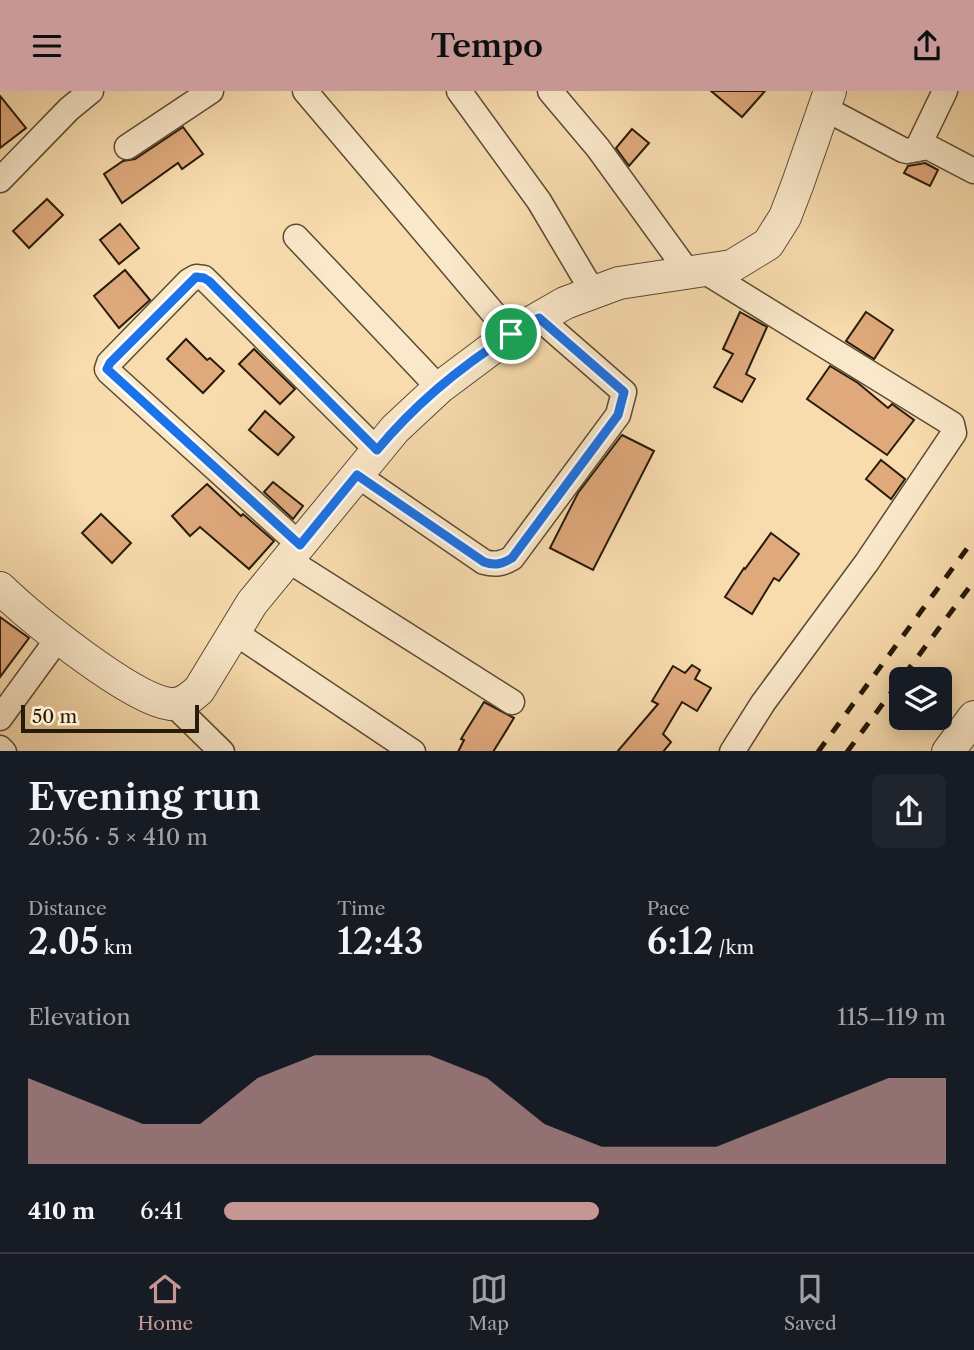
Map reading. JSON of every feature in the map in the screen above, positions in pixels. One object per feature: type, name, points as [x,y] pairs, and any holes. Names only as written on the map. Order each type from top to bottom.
[{"type":"street","points":[[0,180],[69,109],[92,91]]},
{"type":"street","points":[[127,147],[211,91]]},
{"type":"street","points":[[305,91],[511,334]]},
{"type":"street","points":[[459,91],[540,201],[593,292]]},
{"type":"street","points":[[550,91],[696,272],[952,424],[954,433],[867,562],[763,703],[732,751]]},
{"type":"street","points":[[917,149],[945,91]]},
{"type":"street","points":[[0,588],[27,614],[122,683],[156,701],[173,704],[188,700],[199,690],[252,603],[395,429],[439,388],[511,334],[565,303],[619,283],[732,266],[768,244],[785,217],[794,195],[827,99],[907,152],[928,147],[974,171]]},
{"type":"street","points":[[296,237],[439,388]]},
{"type":"street","points":[[377,450],[204,278],[196,277],[189,281],[107,369],[294,552],[512,702]]},
{"type":"street","points":[[357,475],[484,562],[493,565],[512,558],[618,415],[624,392],[539,318]]},
{"type":"street","points":[[234,632],[413,751]]},
{"type":"street","points":[[0,718],[59,636]]},
{"type":"street","points":[[173,704],[222,751]]},
{"type":"street","points":[[948,751],[974,717]]},
{"type":"street","points":[[0,747],[4,751]]},
{"type":"building","points":[[711,91],[765,91],[742,117]]},
{"type":"building","points":[[0,96],[26,128],[0,148]]},
{"type":"building","points":[[183,127],[203,154],[182,169],[178,163],[122,203],[104,174],[123,161],[135,159]]},
{"type":"building","points":[[632,129],[649,143],[629,166],[616,148]]},
{"type":"building","points":[[925,163],[938,170],[930,186],[904,173],[908,166]]},
{"type":"building","points":[[47,199],[63,215],[29,248],[13,231]]},
{"type":"building","points":[[120,224],[139,248],[119,264],[100,240]]},
{"type":"building","points":[[125,270],[150,300],[119,328],[94,296]]},
{"type":"building","points":[[740,312],[767,327],[746,374],[755,379],[742,402],[714,387],[733,354],[723,349]]},
{"type":"building","points":[[866,312],[893,330],[874,359],[846,341]]},
{"type":"building","points":[[186,339],[207,360],[210,358],[224,371],[203,393],[167,359]]},
{"type":"building","points":[[254,349],[295,389],[280,404],[239,364]]},
{"type":"building","points":[[830,366],[858,383],[888,408],[892,404],[914,420],[887,455],[807,399]]},
{"type":"building","points":[[265,411],[294,437],[278,455],[249,430]]},
{"type":"building","points":[[622,435],[654,451],[593,570],[550,548],[578,493]]},
{"type":"building","points":[[881,460],[905,479],[891,499],[866,479]]},
{"type":"building","points":[[273,482],[303,506],[293,519],[264,492]]},
{"type":"building","points":[[207,484],[241,516],[243,514],[274,541],[249,569],[200,527],[190,536],[172,516]]},
{"type":"building","points":[[101,514],[131,543],[112,563],[82,533]]},
{"type":"building","points":[[771,533],[799,554],[779,581],[774,578],[752,614],[725,597]]},
{"type":"building","points":[[0,617],[29,638],[0,677]]},
{"type":"building","points":[[692,665],[700,670],[695,679],[711,688],[697,711],[682,702],[663,734],[671,742],[664,751],[618,751],[658,704],[652,701],[673,666],[685,673]]},
{"type":"building","points":[[484,702],[514,718],[494,751],[458,751],[464,740],[461,739]]},
{"type":"railway","points":[[819,751],[974,539]]},
{"type":"railway","points":[[848,751],[974,581]]},
{"type":"route","points":[[196,277],[204,278],[377,450],[395,429],[439,388],[511,334],[539,318],[624,392],[618,415],[512,558],[493,565],[484,562],[357,475],[300,545],[107,369],[189,281],[196,277]]}]
